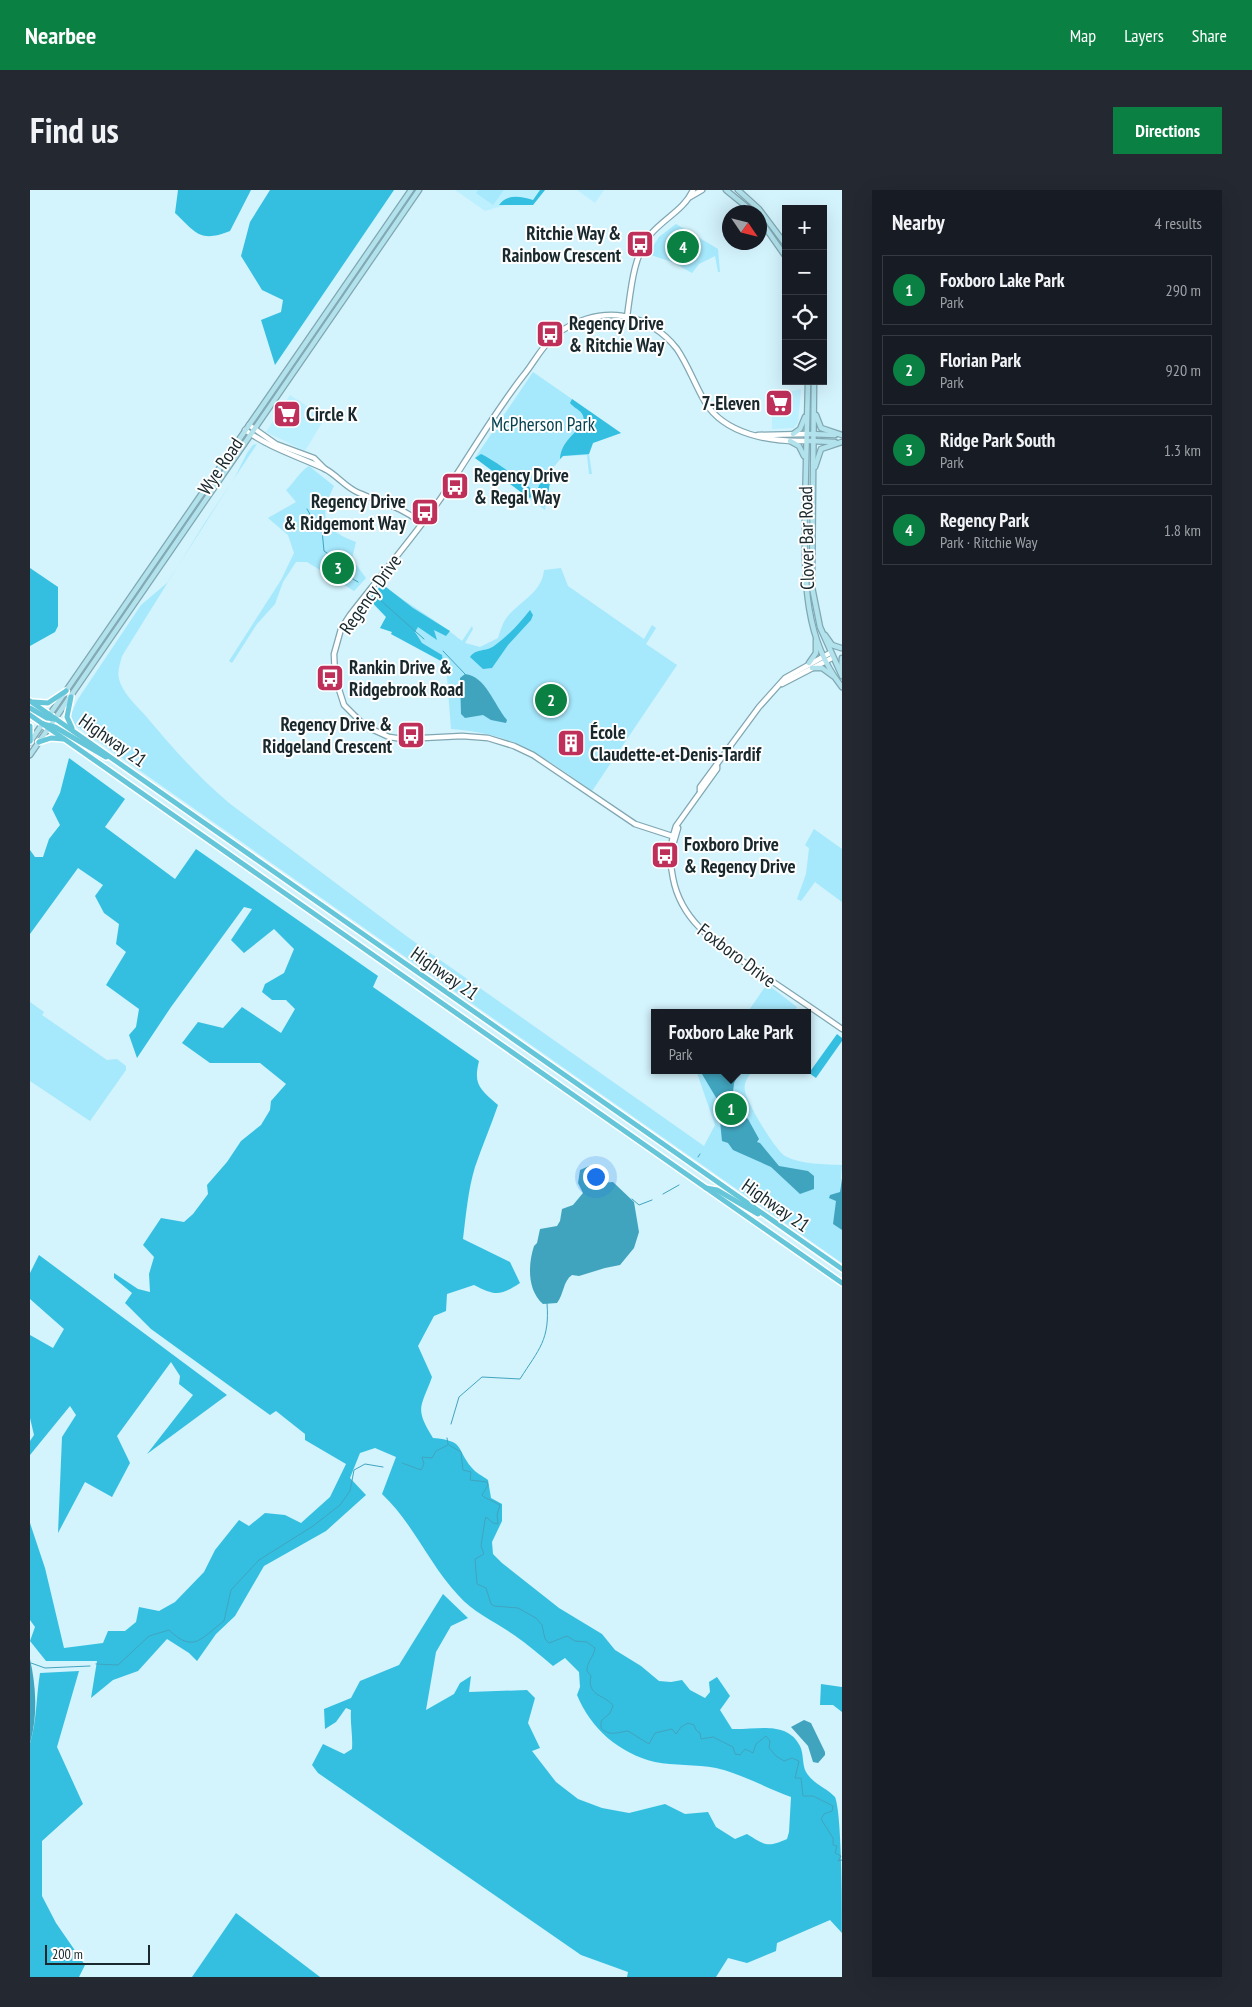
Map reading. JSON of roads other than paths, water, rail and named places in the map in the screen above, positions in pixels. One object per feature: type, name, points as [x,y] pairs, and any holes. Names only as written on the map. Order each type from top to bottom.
[{"type":"main road","name":"Wye Road","points":[[30,742],[411,190]]},
{"type":"main road","name":"Wye Road","points":[[50,727],[419,190]]},
{"type":"main road","points":[[726,190],[744,205]]},
{"type":"main road","points":[[738,190],[759,209],[782,240]]},
{"type":"main road","points":[[767,230],[782,251]]},
{"type":"main road","name":"Clover Bar Road","points":[[808,385],[806,587],[814,632],[825,658],[842,687]]},
{"type":"main road","name":"Clover Bar Road","points":[[814,385],[812,587],[820,627],[842,676]]},
{"type":"main road","points":[[814,404],[816,419],[821,428],[842,435]]},
{"type":"main road","points":[[793,434],[804,421],[807,406]]},
{"type":"main road","points":[[806,434],[842,435]]},
{"type":"main road","points":[[790,441],[800,448],[806,463]]},
{"type":"main road","points":[[806,442],[842,442]]},
{"type":"main road","points":[[812,480],[816,458],[821,449],[842,442]]},
{"type":"main road","points":[[820,627],[831,644],[841,648]]},
{"type":"main road","points":[[814,632],[817,648],[811,665],[822,668],[836,678]]},
{"type":"main road","points":[[842,658],[840,666],[842,676]]},
{"type":"main road","points":[[30,701],[48,703],[66,691]]},
{"type":"main road","points":[[71,697],[67,717],[75,732]]},
{"type":"main road","name":"Highway 21","points":[[30,701],[48,716],[75,732],[842,1269]]},
{"type":"main road","points":[[30,708],[48,716]]},
{"type":"main road","name":"Highway 21","points":[[30,715],[50,727],[842,1283]]},
{"type":"main road","points":[[30,726],[30,742]]},
{"type":"main road","points":[[30,755],[50,727],[122,765]]},
{"type":"main road","points":[[39,742],[51,738],[66,740]]},
{"type":"main road","points":[[705,1188],[717,1190],[772,1220]]},
{"type":"street","points":[[690,197],[694,190]]},
{"type":"street","points":[[627,317],[640,251],[651,234],[690,197],[702,190]]},
{"type":"street","name":"Regency Drive","points":[[672,836],[632,823],[533,755],[514,746],[488,738],[462,736],[417,739],[389,737],[365,726],[344,705],[338,690],[334,670],[334,654],[342,629],[422,524],[458,473],[484,429],[553,337],[576,322],[600,316],[627,317],[654,328],[674,345],[714,415],[732,427],[757,435],[806,442]]},
{"type":"street","points":[[249,425],[276,444],[314,458],[325,469],[352,489],[397,506],[422,524]]},
{"type":"street","points":[[245,430],[274,449],[306,459],[325,469]]},
{"type":"street","name":"Regency Drive","points":[[757,435],[806,434]]},
{"type":"street","name":"Foxboro Drive","points":[[831,655],[785,678],[759,707],[716,766],[717,769],[700,791],[672,836],[671,869],[675,888],[684,909],[700,929],[720,946],[842,1029]]},
{"type":"street","name":"Foxboro Drive","points":[[671,853],[682,819]]},
{"type":"waterway","points":[[307,509],[315,523],[322,530],[324,551],[340,562],[347,574],[358,582]]},
{"type":"waterway","points":[[379,599],[424,639]]},
{"type":"waterway","points":[[443,651],[465,674]]},
{"type":"waterway","points":[[663,1194],[679,1185]]},
{"type":"waterway","points":[[632,1199],[639,1205],[652,1200]]},
{"type":"waterway","points":[[451,1424],[459,1397],[482,1377],[520,1379],[542,1344],[547,1326],[547,1303]]},
{"type":"waterway","points":[[447,1438],[448,1444]]},
{"type":"waterway","points":[[402,1463],[421,1470],[424,1464],[422,1457],[432,1458],[436,1451],[448,1445]]},
{"type":"waterway","points":[[449,1445],[461,1452],[463,1470],[471,1472],[470,1480],[487,1482],[488,1485],[482,1495],[500,1505],[497,1515],[498,1524],[493,1523],[486,1517],[485,1520],[481,1546],[484,1554],[475,1559],[477,1584],[486,1588],[491,1604],[494,1606],[518,1608],[536,1618],[542,1625],[545,1639],[549,1643],[567,1636],[575,1641],[587,1642],[595,1648],[587,1668],[591,1676],[591,1688],[613,1706],[610,1713],[601,1721],[601,1728],[611,1733],[628,1731],[649,1744],[655,1733],[672,1729],[676,1734],[681,1727],[688,1723],[694,1725],[700,1733],[701,1739],[713,1737],[733,1747],[735,1754],[740,1755],[745,1749],[753,1753],[756,1744],[766,1736],[770,1741],[769,1748],[776,1756],[784,1761],[792,1758],[799,1761],[795,1778],[801,1778],[803,1796],[813,1796],[833,1806],[832,1811],[824,1814],[821,1819],[833,1838],[833,1845],[837,1846],[835,1853],[841,1856],[838,1861],[842,1860]]},
{"type":"waterway","points":[[96,1664],[118,1665],[149,1636],[169,1630],[185,1641],[191,1642],[203,1638],[224,1621],[231,1590],[259,1560],[313,1526],[340,1505],[350,1491],[354,1470],[365,1464],[383,1467]]},
{"type":"waterway","points":[[31,1663],[45,1668],[90,1666]]},
{"type":"place","name":"Ritchie Way & Rainbow Crescent","points":[[640,244]]},
{"type":"place","name":"Regency Park","points":[[683,247]]},
{"type":"place","name":"Regency Drive & Ritchie Way","points":[[550,334]]},
{"type":"place","name":"7-Eleven","points":[[779,403]]},
{"type":"place","name":"Circle K","points":[[287,414]]},
{"type":"place","name":"Regency Drive & Regal Way","points":[[455,486]]},
{"type":"place","name":"Regency Drive & Ridgemont Way","points":[[425,512]]},
{"type":"place","name":"Ridge Park South","points":[[338,568]]},
{"type":"place","name":"Rankin Drive & Ridgebrook Road","points":[[330,678]]},
{"type":"place","name":"Florian Park","points":[[551,700]]},
{"type":"place","name":"Regency Drive & Ridgeland Crescent","points":[[411,735]]},
{"type":"place","name":"École Claudette-et-Denis-Tardif","points":[[571,743]]},
{"type":"place","name":"Foxboro Drive & Regency Drive","points":[[665,855]]},
{"type":"place","name":"Foxboro Lake Park","points":[[731,1109]]},
{"type":"park label","name":"McPherson Park","points":[[543,424]]}]
